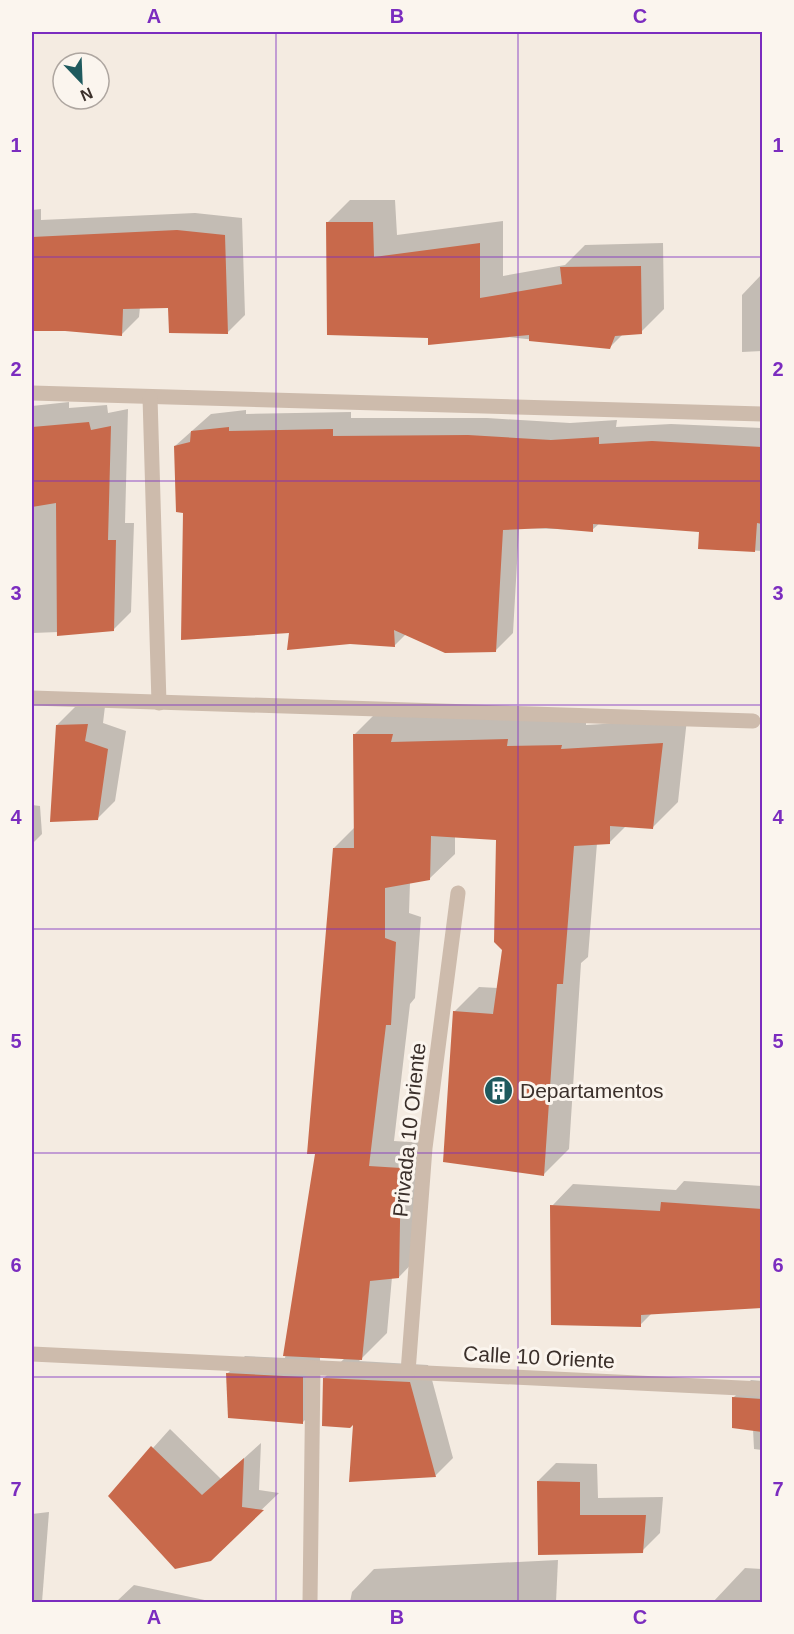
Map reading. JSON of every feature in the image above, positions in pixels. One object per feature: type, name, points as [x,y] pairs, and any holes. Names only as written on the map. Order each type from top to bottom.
[{"type":"street","points":[[32,393],[762,414]]},
{"type":"street","points":[[150,397],[159,703]]},
{"type":"street","points":[[32,698],[753,721]]},
{"type":"street","name":"Privada 10 Oriente","points":[[408,1372],[425,1148],[458,893]]},
{"type":"street","name":"Calle 10 Oriente","points":[[32,1354],[762,1389]]},
{"type":"street","points":[[310,1602],[313,1368]]},
{"type":"building","points":[[326,222],[373,222],[374,257],[480,243],[480,298],[562,284],[560,267],[641,266],[642,334],[615,336],[610,349],[529,341],[529,335],[428,345],[428,338],[327,335]]},
{"type":"building","points":[[177,230],[225,235],[228,334],[169,333],[168,308],[123,309],[122,336],[65,331],[32,331],[32,237]]},
{"type":"building","points":[[89,422],[91,430],[111,426],[108,540],[116,540],[114,631],[57,636],[56,503],[32,507],[32,427]]},
{"type":"building","points":[[229,427],[229,431],[333,429],[333,436],[468,435],[551,440],[599,437],[599,444],[652,441],[762,447],[762,524],[757,523],[755,552],[698,549],[699,532],[593,524],[593,532],[546,528],[503,530],[496,652],[445,653],[394,630],[395,647],[350,644],[287,650],[289,633],[181,640],[183,513],[176,512],[174,446],[190,442],[191,431]]},
{"type":"building","points":[[88,724],[85,741],[108,749],[98,820],[50,822],[56,725]]},
{"type":"building","points":[[353,734],[393,734],[391,742],[508,739],[507,746],[562,745],[561,749],[663,743],[653,829],[610,826],[610,844],[574,846],[563,984],[557,984],[544,1176],[443,1162],[453,1011],[493,1014],[502,950],[494,942],[496,840],[431,836],[430,880],[385,888],[385,938],[396,942],[391,1025],[386,1025],[369,1166],[401,1168],[399,1278],[370,1281],[362,1360],[283,1356],[315,1154],[307,1154],[333,848],[354,848]]},
{"type":"building","points":[[661,1202],[762,1209],[762,1308],[641,1315],[641,1327],[551,1325],[550,1205],[660,1211]]},
{"type":"building","points":[[226,1373],[303,1377],[303,1424],[228,1418]]},
{"type":"building","points":[[323,1378],[410,1382],[436,1477],[349,1482],[353,1425],[350,1428],[322,1426]]},
{"type":"building","points":[[732,1397],[762,1399],[762,1432],[732,1428]]},
{"type":"building","points":[[151,1446],[202,1495],[244,1458],[242,1507],[264,1510],[211,1561],[175,1569],[108,1496]]},
{"type":"building","points":[[537,1481],[580,1482],[580,1515],[646,1515],[643,1553],[538,1555]]},
{"type":"place","name":"Departamentos","points":[[499,1090]]}]
